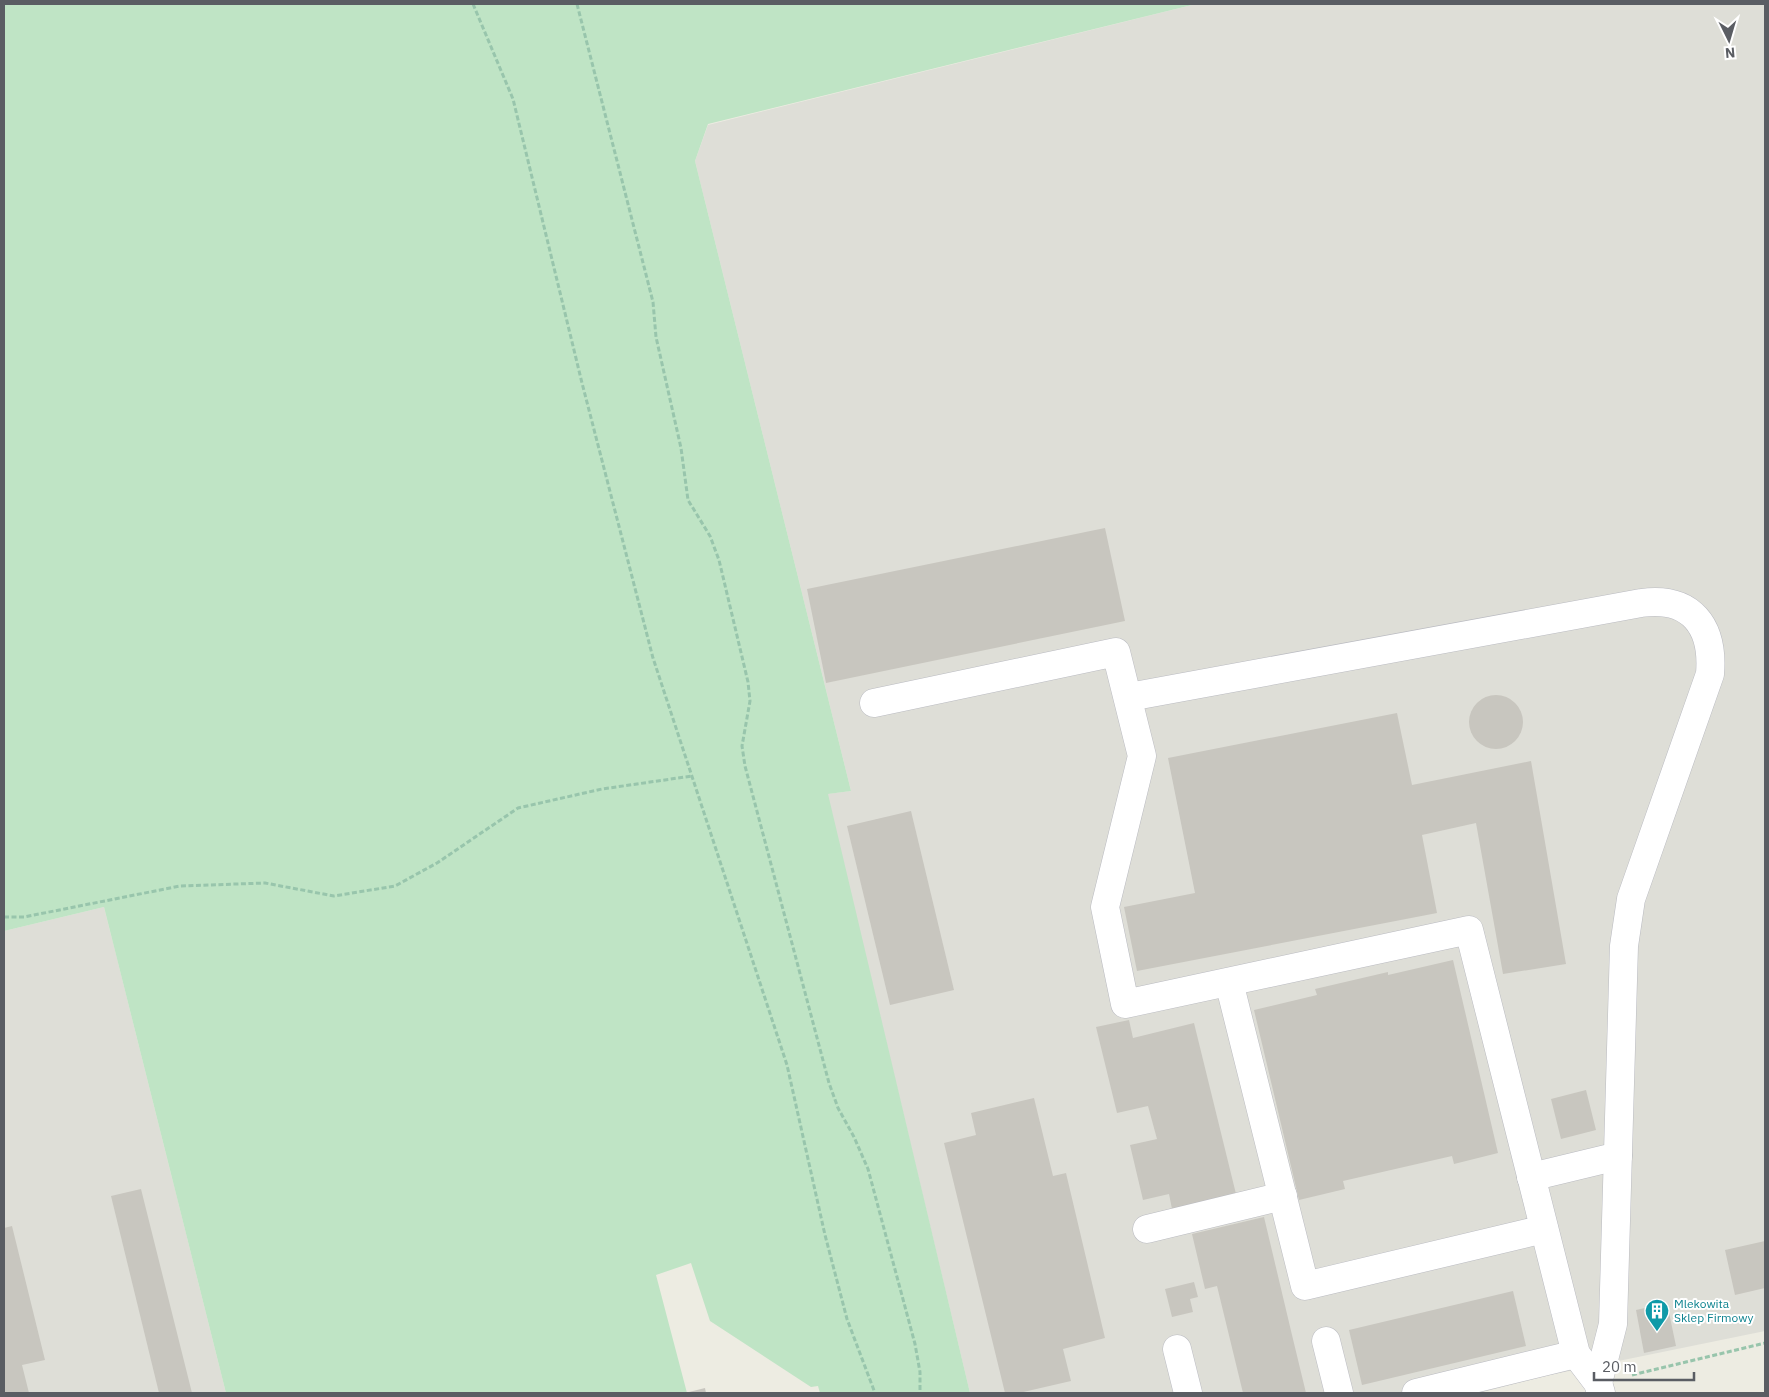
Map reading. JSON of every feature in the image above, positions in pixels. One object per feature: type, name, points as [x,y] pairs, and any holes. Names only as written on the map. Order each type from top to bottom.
[{"type":"lane","points":[[1129,697],[1641,602],[1668,602],[1690,612],[1701,624],[1709,644],[1711,658],[1710,674],[1631,898],[1624,946],[1613,1324],[1600,1388]]},
{"type":"lane","points":[[874,703],[1116,652],[1129,697],[1142,756],[1105,907],[1125,1004],[1469,930],[1576,1354],[1600,1388]]},
{"type":"lane","points":[[1229,982],[1305,1286],[1544,1229]]},
{"type":"lane","points":[[1531,1177],[1618,1156]]},
{"type":"lane","points":[[1147,1229],[1283,1196]]},
{"type":"lane","points":[[1326,1341],[1339,1393]]},
{"type":"lane","points":[[1177,1348],[1188,1393]]},
{"type":"lane","points":[[1416,1393],[1576,1354]]},
{"type":"path","points":[[473,4],[513,99],[580,373],[653,658],[787,1065],[823,1225],[847,1319],[875,1393]]},
{"type":"path","points":[[577,4],[653,302],[656,337],[681,448],[688,500],[710,536],[719,560],[748,682],[750,701],[742,746],[745,766],[829,1083],[838,1108],[854,1137],[868,1169],[915,1344],[920,1372],[920,1393]]},
{"type":"path","points":[[4,917],[24,917],[180,886],[265,883],[334,896],[395,886],[437,863],[518,808],[602,789],[692,776]]},
{"type":"path","points":[[1633,1375],[1765,1343]]},
{"type":"shaded area","points":[[1196,4],[1765,4],[1765,1331],[1550,1375],[1479,1393],[970,1393],[827,794],[851,791],[695,161],[708,125]]},
{"type":"shaded area","points":[[104,907],[226,1393],[4,1393],[4,931]]},
{"type":"green space","points":[[4,4],[1196,4],[708,124],[695,161],[851,791],[828,794],[970,1393],[820,1393],[818,1386],[811,1387],[710,1321],[691,1263],[656,1275],[687,1393],[226,1393],[104,907],[4,931]]},
{"type":"building","points":[[1105,528],[1125,621],[826,683],[807,589]]},
{"type":"building","points":[[1491,695],[1501,695],[1511,699],[1519,707],[1523,722],[1519,737],[1511,745],[1501,749],[1491,749],[1481,745],[1473,737],[1469,727],[1469,717],[1473,707],[1481,699]]},
{"type":"building","points":[[1397,713],[1412,785],[1531,761],[1566,964],[1503,974],[1476,823],[1422,835],[1437,913],[1137,971],[1124,907],[1195,893],[1168,758]]},
{"type":"building","points":[[911,811],[954,990],[890,1005],[847,826]]},
{"type":"building","points":[[1453,960],[1498,1153],[1454,1164],[1452,1156],[1343,1181],[1345,1189],[1299,1200],[1254,1010],[1317,995],[1315,989],[1388,972],[1388,975]]},
{"type":"building","points":[[1129,1020],[1133,1038],[1194,1023],[1236,1194],[1172,1209],[1169,1194],[1143,1200],[1130,1145],[1157,1139],[1148,1106],[1117,1113],[1096,1027]]},
{"type":"building","points":[[1586,1090],[1596,1130],[1561,1139],[1551,1099]]},
{"type":"building","points":[[1034,1098],[1053,1176],[1066,1173],[1105,1338],[1063,1349],[1071,1381],[1019,1393],[1005,1393],[944,1143],[976,1135],[971,1113]]},
{"type":"building","points":[[141,1189],[192,1393],[159,1393],[111,1196]]},
{"type":"building","points":[[1264,1217],[1306,1393],[1243,1393],[1217,1286],[1205,1289],[1192,1234]]},
{"type":"building","points":[[12,1226],[45,1360],[22,1365],[29,1393],[4,1393],[4,1228]]},
{"type":"building","points":[[1765,1241],[1765,1288],[1735,1295],[1725,1250]]},
{"type":"building","points":[[1194,1282],[1198,1297],[1190,1299],[1193,1312],[1172,1317],[1165,1289]]},
{"type":"building","points":[[1513,1291],[1526,1346],[1362,1385],[1349,1330]]},
{"type":"building","name":"Mlekowita Sklep Firmowy","points":[[1667,1303],[1676,1346],[1644,1353],[1636,1310]]},
{"type":"building","points":[[705,1388],[706,1393],[685,1393]]},
{"type":"place","name":"Mlekowita Sklep Firmowy","points":[[1657,1332]]}]
